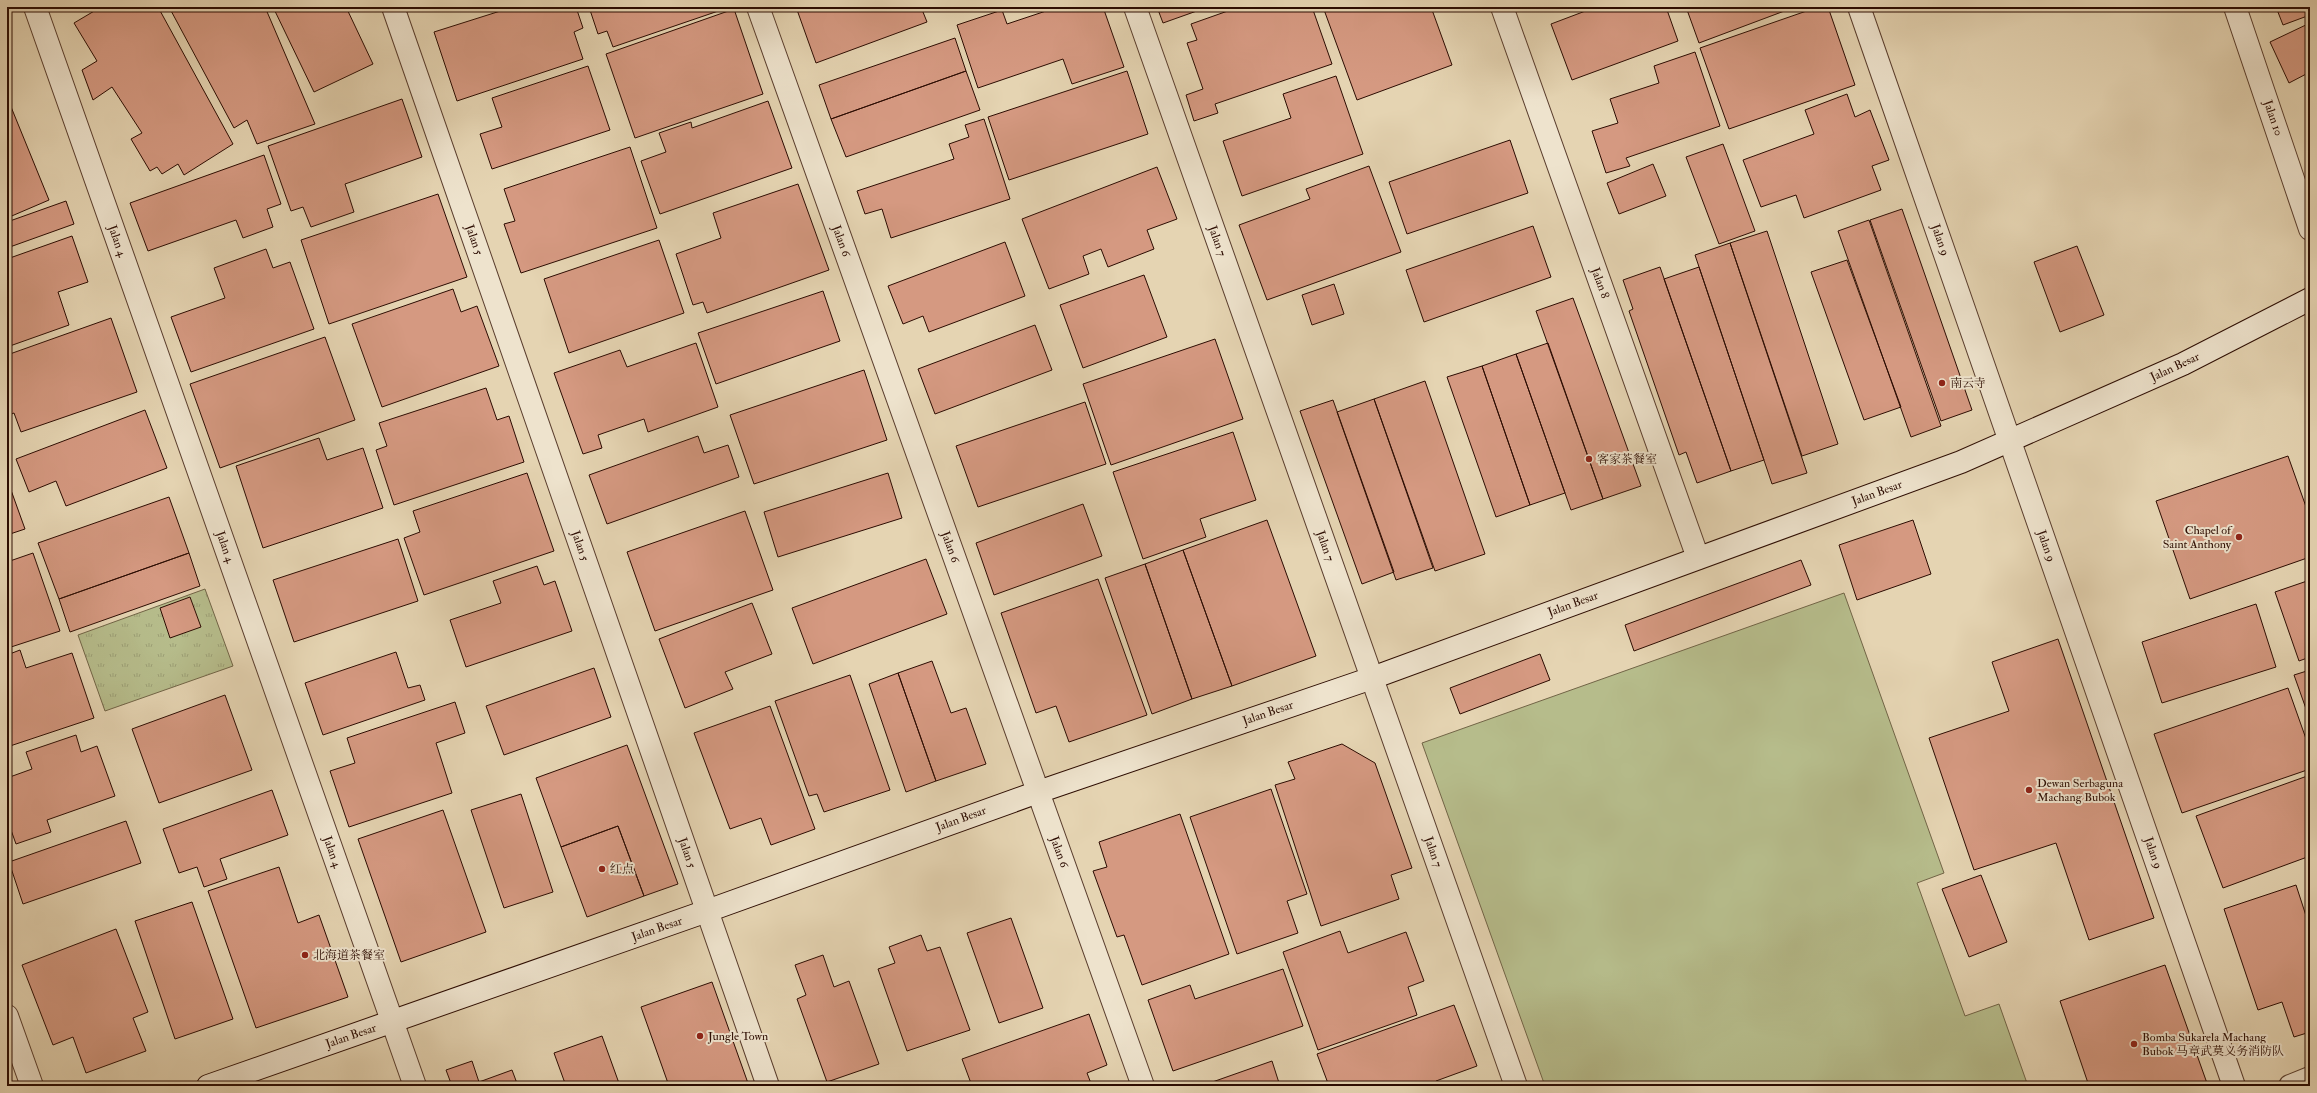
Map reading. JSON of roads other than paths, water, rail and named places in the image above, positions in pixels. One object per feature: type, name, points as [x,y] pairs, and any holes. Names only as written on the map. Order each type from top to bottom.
[{"type":"street","name":"Jalan 4","points":[[35,7],[415,1086]]},
{"type":"street","name":"Jalan 5","points":[[393,7],[768,1086]]},
{"type":"street","name":"Jalan 6","points":[[758,7],[1143,1086]]},
{"type":"street","name":"Jalan 7","points":[[1135,7],[1516,1086]]},
{"type":"street","name":"Jalan 8","points":[[1502,7],[1698,558]]},
{"type":"street","name":"Jalan 9","points":[[1859,7],[2234,1086]]},
{"type":"street","name":"Jalan 10","points":[[2235,7],[2310,229]]},
{"type":"street","name":"Jalan Besar","points":[[208,1086],[707,911],[1038,792],[1372,678],[1946,468],[2010,442],[2183,364],[2310,299]]},
{"type":"street","points":[[7,1016],[32,1086]]},
{"type":"street","points":[[2290,1086],[2310,1078]]},
{"type":"place","name":"南云寺","points":[[1942,383]]},
{"type":"place","name":"客家茶餐室","points":[[1589,459]]},
{"type":"place","name":"Chapel of Saint Anthony","points":[[2239,537]]},
{"type":"place","name":"Dewan Serbaguna Machang Bubok","points":[[2029,790]]},
{"type":"place","name":"红点","points":[[602,869]]},
{"type":"place","name":"北海道茶餐室","points":[[305,955]]},
{"type":"place","name":"Jungle Town","points":[[700,1036]]},
{"type":"place","name":"Bomba Sukarela Machang Bubok 马章武莫义务消防队","points":[[2134,1044]]}]
